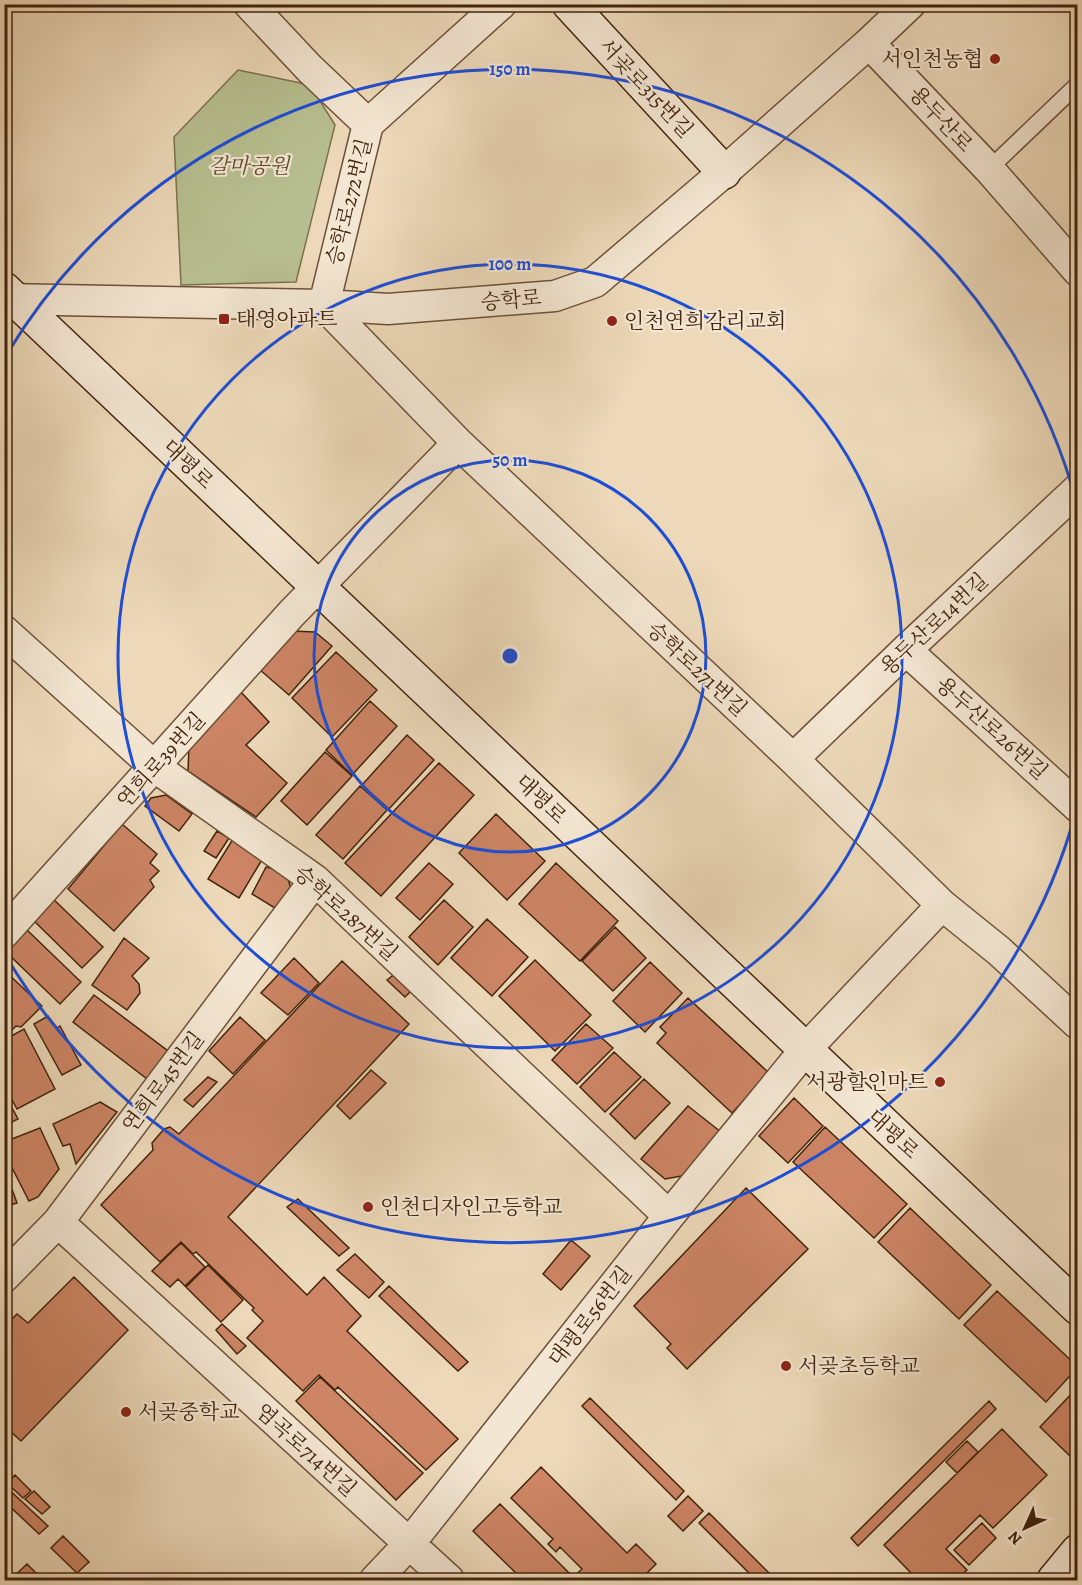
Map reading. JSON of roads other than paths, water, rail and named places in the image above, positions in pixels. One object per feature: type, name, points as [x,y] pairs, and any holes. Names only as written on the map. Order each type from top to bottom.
[{"type":"street","name":"승학로272번길","points":[[249,4],[309,68],[368,124],[324,305]]},
{"type":"street","points":[[368,124],[501,4]]},
{"type":"street","name":"서곶로315번길","points":[[568,4],[724,172]]},
{"type":"street","name":"승학로","points":[[8,295],[388,309],[555,297],[596,282],[724,172],[869,43],[909,4]]},
{"type":"street","name":"용두산로","points":[[869,43],[989,169],[1077,271]]},
{"type":"street","name":"대평로","points":[[8,295],[1077,1308]]},
{"type":"street","name":"승학로271번길","points":[[324,305],[458,443],[793,759],[942,905],[999,951],[1077,1024]]},
{"type":"street","name":"연희로39번길","points":[[4,933],[317,587],[458,443]]},
{"type":"street","name":"용두산로14번길","points":[[793,759],[1077,489]]},
{"type":"street","name":"승학로287번길","points":[[4,631],[155,767],[315,880],[669,1216]]},
{"type":"street","name":"용두산로26번길","points":[[906,650],[1077,807]]},
{"type":"street","name":"연희로45번길","points":[[4,1277],[58,1222],[315,880]]},
{"type":"street","name":"대평로56번길","points":[[375,1581],[409,1544],[669,1216],[805,1050],[942,905]]},
{"type":"street","name":"염곡로714번길","points":[[58,1222],[449,1581]]},
{"type":"street","points":[[1054,1581],[1077,1551]]},
{"type":"lane","name":"용두산로","points":[[989,169],[1077,84]]},
{"type":"place","name":"서인천농협","points":[[995,59]]},
{"type":"place","name":"태영아파트","points":[[224,319]]},
{"type":"place","name":"인천연희감리교회","points":[[612,321]]},
{"type":"place","name":"서광할인마트","points":[[940,1082]]},
{"type":"place","name":"인천디자인고등학교","points":[[368,1207]]},
{"type":"place","name":"서곶초등학교","points":[[786,1366]]},
{"type":"place","name":"서곶중학교","points":[[126,1412]]},
{"type":"park label","name":"갈마공원","points":[[249,166]]}]
